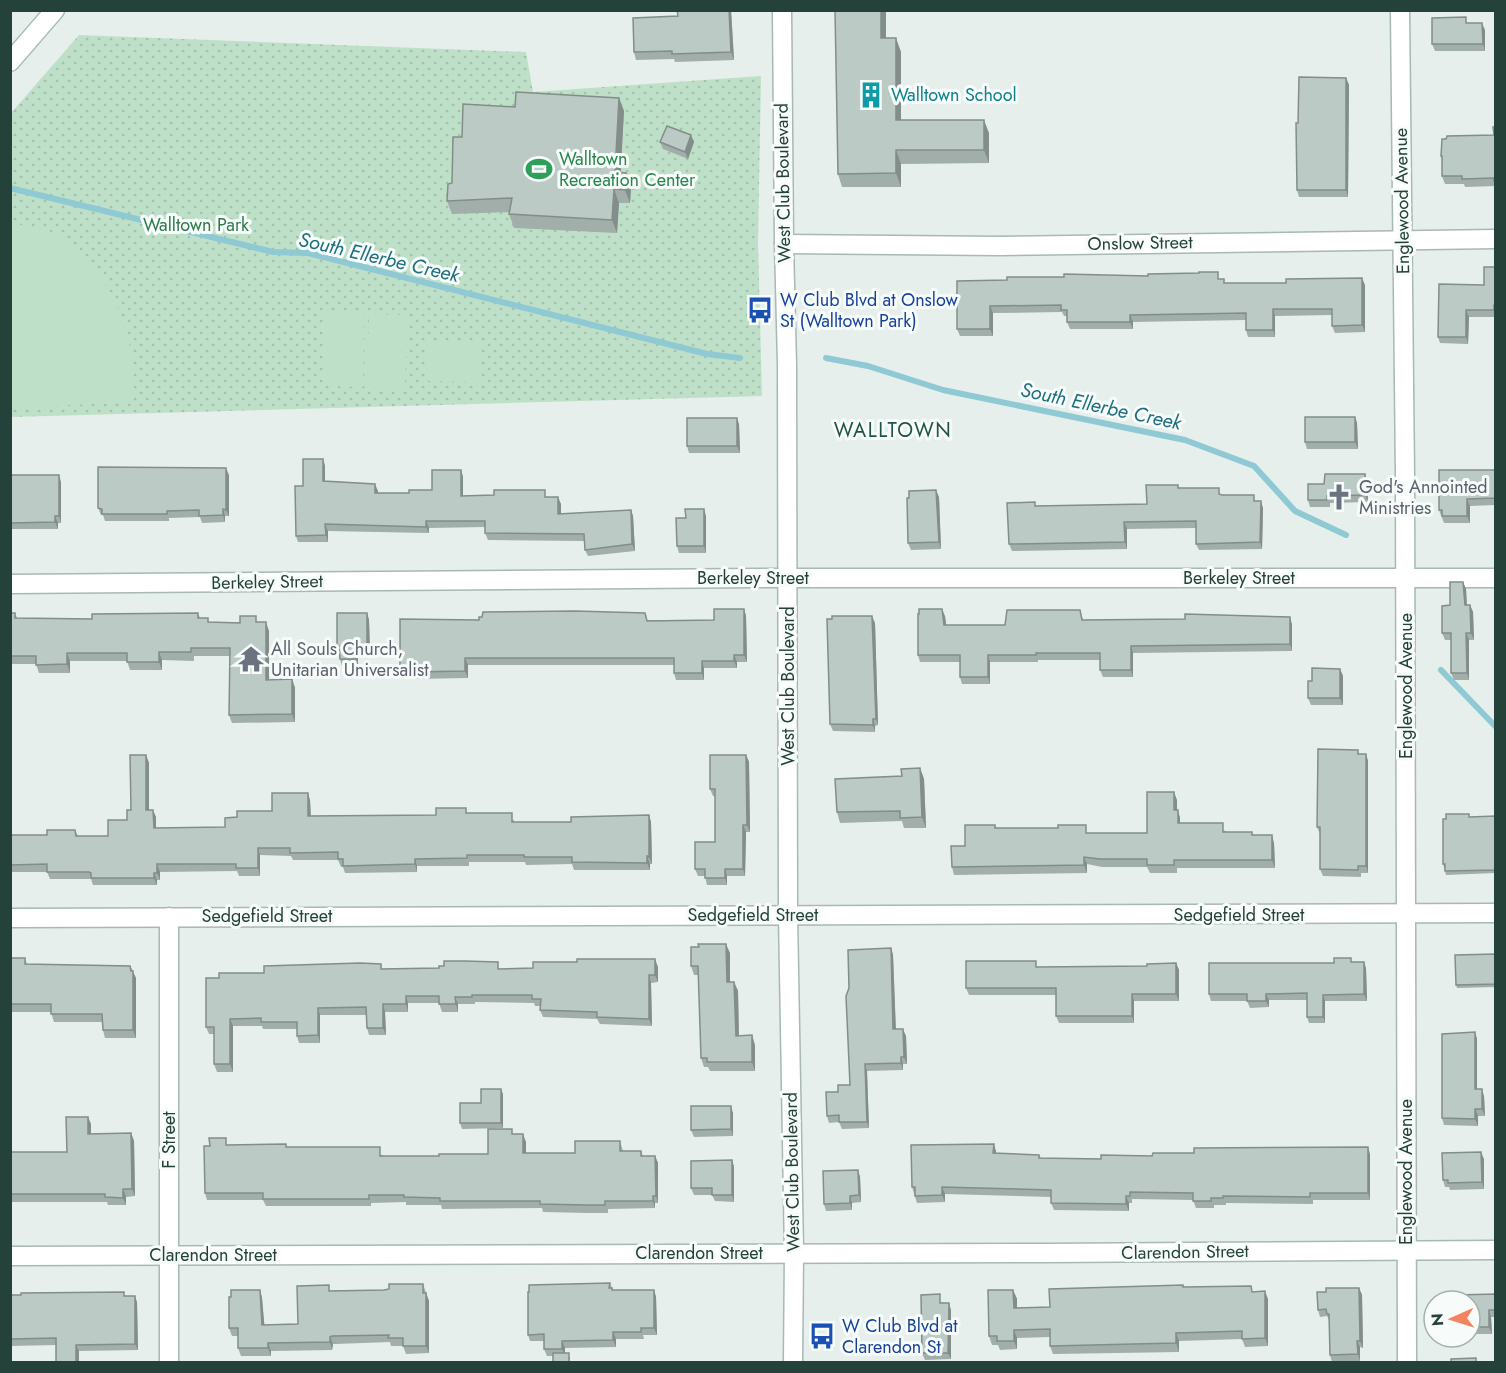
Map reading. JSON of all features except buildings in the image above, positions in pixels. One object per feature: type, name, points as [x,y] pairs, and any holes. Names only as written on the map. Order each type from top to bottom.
[{"type":"street","points":[[10,62],[55,10]]},
{"type":"street","name":"West Club Boulevard","points":[[782,10],[787,364],[788,915],[794,1253],[793,1362]]},
{"type":"street","name":"Englewood Avenue","points":[[1400,10],[1406,578],[1407,1362]]},
{"type":"street","name":"Onslow Street","points":[[784,244],[999,246],[1496,239]]},
{"type":"street","name":"Berkeley Street","points":[[10,584],[788,578],[1496,578]]},
{"type":"street","name":"Sedgefield Street","points":[[10,918],[1496,913]]},
{"type":"street","name":"F Street","points":[[169,917],[169,1362]]},
{"type":"street","name":"Clarendon Street","points":[[10,1256],[1496,1250]]},
{"type":"green space","name":"Walltown Park","points":[[79,35],[526,52],[533,92],[761,76],[758,243],[762,396],[11,417],[11,113]]},
{"type":"green space","points":[[10,223],[46,230],[64,237],[87,257],[97,271],[121,317],[130,347],[134,402],[11,408]]},
{"type":"green space","points":[[326,311],[364,312],[363,387],[324,386]]},
{"type":"green space","points":[[369,314],[407,315],[405,389],[367,388]]},
{"type":"green space","points":[[428,341],[480,342],[479,382],[428,381]]},
{"type":"waterway","name":"South Ellerbe Creek","points":[[10,188],[273,252],[308,253],[707,354],[740,358]]},
{"type":"waterway","name":"South Ellerbe Creek","points":[[826,358],[868,366],[943,390],[1185,440],[1254,466],[1295,511],[1346,535]]},
{"type":"waterway","name":"South Ellerbe Creek","points":[[1441,670],[1496,727]]},
{"type":"place","name":"Walltown School","points":[[871,95]]},
{"type":"place","name":"Walltown Recreation Center","points":[[539,169]]},
{"type":"place","name":"W Club Blvd at Onslow St (Walltown Park)","points":[[760,310]]},
{"type":"place","name":"God's Annointed Ministries","points":[[1339,497]]},
{"type":"place","name":"All Souls Church, Unitarian Universalist","points":[[251,659]]},
{"type":"place","name":"W Club Blvd at Clarendon St","points":[[822,1336]]},
{"type":"district","name":"WALLTOWN","points":[[893,430]]}]
